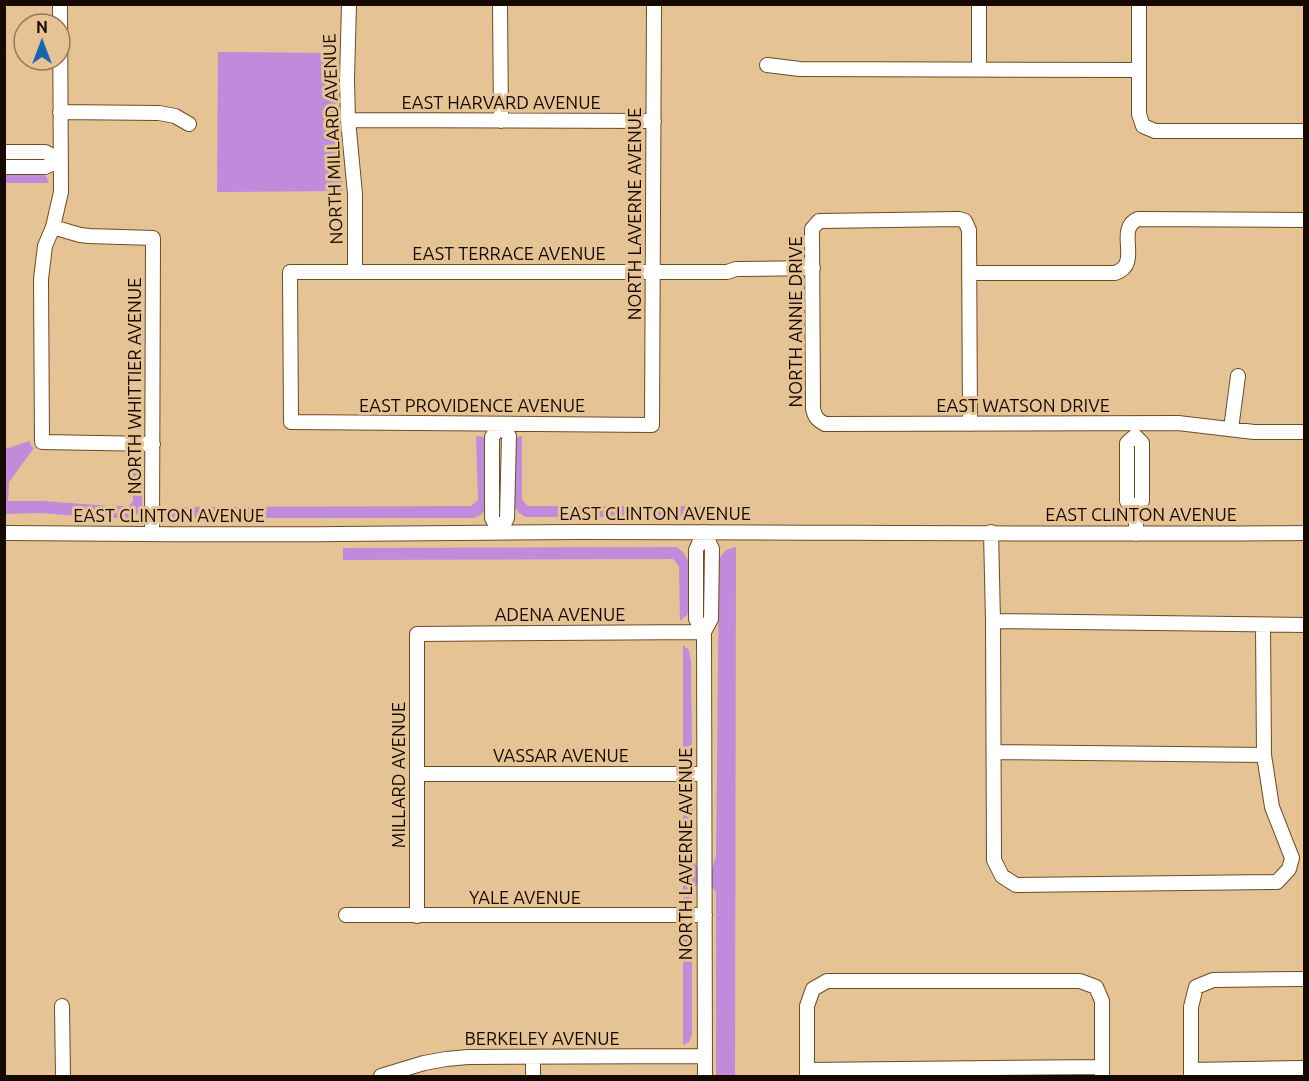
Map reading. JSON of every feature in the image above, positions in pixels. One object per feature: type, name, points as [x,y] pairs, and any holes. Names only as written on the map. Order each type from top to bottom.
[{"type":"street","points":[[60,4],[61,192],[53,227],[45,246],[41,279],[42,442],[153,444]]},
{"type":"street","name":"NORTH MILLARD AVENUE","points":[[349,4],[347,80],[348,120],[355,194],[355,272]]},
{"type":"street","points":[[500,4],[501,121]]},
{"type":"street","name":"NORTH LAVERNE AVENUE","points":[[652,425],[654,4]]},
{"type":"street","points":[[978,4],[979,69]]},
{"type":"street","points":[[1139,4],[1139,114],[1143,126],[1155,131],[1305,131]]},
{"type":"street","points":[[767,65],[800,69],[1138,70]]},
{"type":"street","points":[[60,112],[159,113],[175,116],[189,123]]},
{"type":"street","name":"EAST HARVARD AVENUE","points":[[348,120],[654,121]]},
{"type":"street","points":[[4,152],[45,152],[61,159]]},
{"type":"street","points":[[4,167],[45,167],[61,159]]},
{"type":"street","name":"NORTH ANNIE DRIVE","points":[[817,418],[814,416],[813,409],[812,229],[819,221],[959,219],[966,223],[969,230],[969,273]]},
{"type":"street","points":[[970,424],[969,273],[1115,273],[1122,271],[1128,261],[1129,226],[1132,221],[1138,219],[1305,220]]},
{"type":"street","name":"NORTH WHITTIER AVENUE","points":[[53,227],[89,236],[153,238],[152,534]]},
{"type":"street","name":"EAST TERRACE AVENUE","points":[[291,422],[290,272],[727,272],[736,268],[813,268]]},
{"type":"street","points":[[1230,429],[1238,376]]},
{"type":"street","name":"EAST WATSON DRIVE","points":[[817,418],[825,424],[970,424],[1134,430],[1189,423],[1254,432],[1305,432]]},
{"type":"street","name":"EAST PROVIDENCE AVENUE","points":[[291,422],[652,425]]},
{"type":"street","points":[[500,532],[492,518],[492,437],[501,425]]},
{"type":"street","points":[[1134,430],[1142,443],[1142,501],[1136,506],[1136,534]]},
{"type":"street","name":"NORTH LAVERNE AVENUE","points":[[704,532],[712,549],[711,619],[704,632],[705,1077]]},
{"type":"street","points":[[991,532],[994,860],[1002,876],[1016,885],[1277,882],[1289,869],[1292,858],[1272,807],[1264,754],[1263,625]]},
{"type":"street","name":"EAST CLINTON AVENUE","points":[[4,533],[1305,533]]},
{"type":"street","points":[[993,621],[1305,625]]},
{"type":"street","name":"ADENA AVENUE","points":[[417,634],[704,632]]},
{"type":"street","name":"MILLARD AVENUE","points":[[417,634],[417,916]]},
{"type":"street","points":[[994,752],[1264,754]]},
{"type":"street","name":"VASSAR AVENUE","points":[[417,774],[704,774]]},
{"type":"street","name":"YALE AVENUE","points":[[346,915],[705,915]]},
{"type":"street","points":[[1305,979],[1213,980],[1196,987],[1191,1007],[1191,1073],[1305,1068]]},
{"type":"street","points":[[827,981],[1080,981],[1096,987],[1102,1001],[1102,1072],[807,1073],[807,1006],[813,989],[827,981]]},
{"type":"street","points":[[62,1006],[63,1077]]},
{"type":"street","name":"BERKELEY AVENUE","points":[[381,1077],[424,1064],[468,1057],[705,1056]]},
{"type":"street","points":[[533,1057],[533,1077]]},
{"type":"shaded area","points":[[218,52],[335,53],[336,113],[343,191],[217,192]]},
{"type":"shaded area","points":[[5,174],[39,174],[46,176],[49,183],[5,183]]},
{"type":"shaded area","points":[[476,436],[483,437],[486,443],[486,508],[482,514],[474,518],[178,518],[170,516],[165,511],[165,507],[471,506],[478,500]]},
{"type":"shaded area","points":[[522,436],[522,500],[528,506],[734,506],[734,517],[526,517],[515,507],[515,442],[518,437]]},
{"type":"shaded area","points":[[30,441],[34,448],[9,482],[8,501],[129,506],[133,501],[133,455],[138,457],[142,463],[142,508],[138,514],[130,518],[40,513],[5,514],[5,449]]},
{"type":"shaded area","points":[[677,547],[688,560],[689,608],[687,615],[680,621],[679,566],[673,559],[343,560],[343,548]]},
{"type":"shaded area","points":[[736,547],[735,1076],[716,1076],[716,892],[711,879],[716,856],[719,559],[726,550]]},
{"type":"shaded area","points":[[683,645],[689,650],[691,662],[692,751],[689,760],[683,763]]},
{"type":"shaded area","points":[[683,786],[693,795],[693,857],[697,868],[697,884],[689,902],[683,904]]},
{"type":"shaded area","points":[[683,928],[688,930],[692,938],[692,1034],[689,1042],[683,1045]]}]
